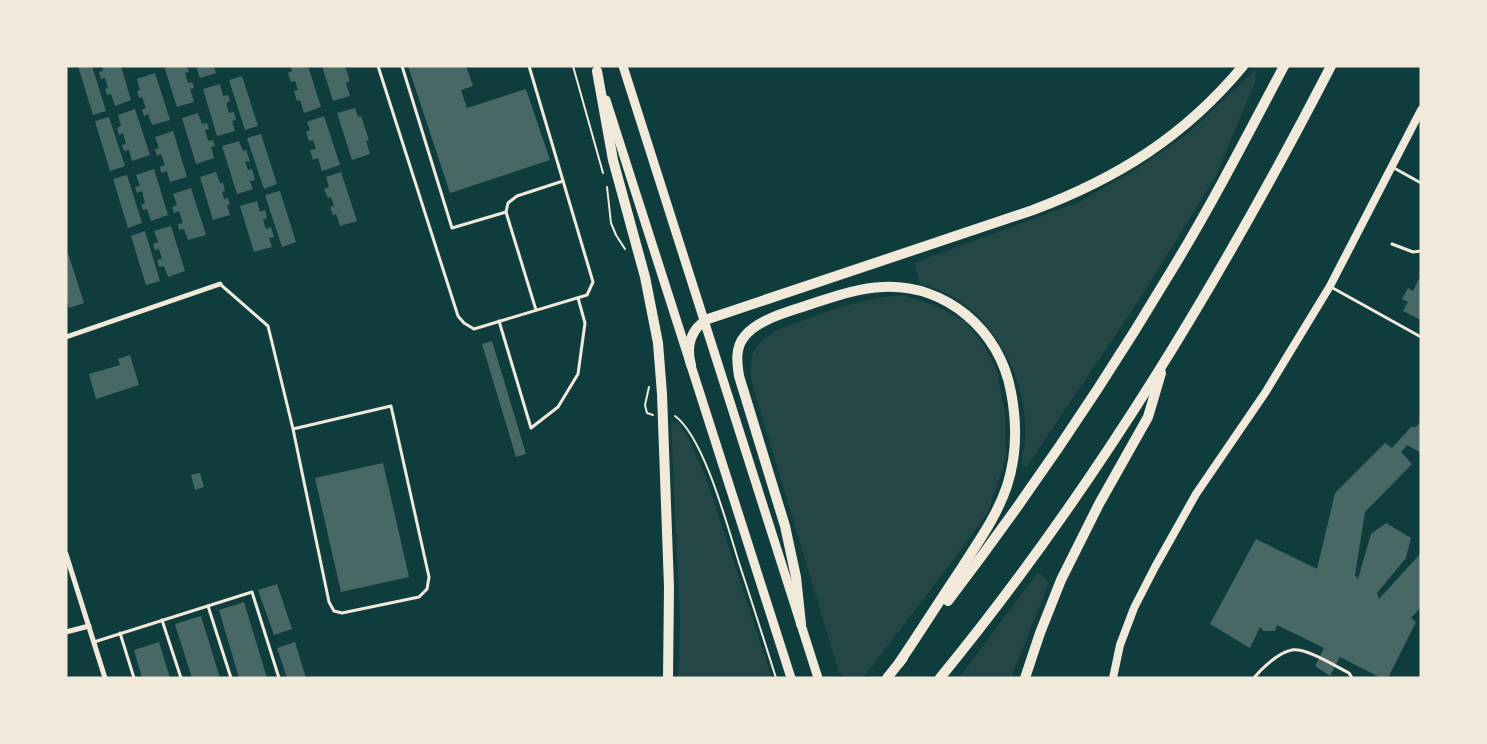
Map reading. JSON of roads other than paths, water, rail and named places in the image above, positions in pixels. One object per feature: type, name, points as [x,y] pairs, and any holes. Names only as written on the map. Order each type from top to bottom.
[{"type":"highway","points":[[623,66],[818,678]]},
{"type":"highway","points":[[691,366],[689,345],[696,329],[704,321],[1033,210],[1088,188],[1134,163],[1174,135],[1212,101],[1244,66]]},
{"type":"highway","points":[[887,678],[986,550],[1095,393],[1195,230],[1284,66]]},
{"type":"highway","points":[[940,678],[1057,523],[1164,364],[1254,210],[1331,66]]},
{"type":"highway","points":[[596,68],[791,678]]},
{"type":"highway","points":[[596,68],[609,141],[650,296],[658,343],[663,404],[669,586],[668,678]]},
{"type":"highway","points":[[801,624],[796,577],[785,526],[739,376],[739,345],[748,333],[769,320],[851,292],[893,287],[917,290],[939,297],[969,316],[986,333],[998,353],[1007,375],[1013,400],[1014,456],[1007,487],[993,519],[899,663]]},
{"type":"highway","points":[[1025,678],[1043,624],[1072,556],[1148,417],[1164,364]]},
{"type":"main road","points":[[1113,678],[1120,645],[1134,608],[1155,567],[1196,494],[1265,393],[1330,286],[1421,110]]},
{"type":"street","points":[[66,337],[220,284]]},
{"type":"street","points":[[66,554],[105,678]]},
{"type":"street","points":[[66,632],[89,626]]},
{"type":"lane","points":[[378,66],[458,316],[474,329],[587,295],[593,282],[528,66]]},
{"type":"lane","points":[[402,66],[452,228],[506,212]]},
{"type":"lane","points":[[1392,167],[1421,183]]},
{"type":"lane","points":[[536,310],[506,212],[508,203],[517,196],[563,181]]},
{"type":"lane","points":[[1392,244],[1413,252],[1421,251]]},
{"type":"lane","points":[[220,284],[268,326],[293,429],[329,602],[334,611],[342,613],[419,597],[427,589],[429,577],[391,406],[293,429]]},
{"type":"lane","points":[[1330,286],[1421,337]]},
{"type":"lane","points":[[499,321],[531,428],[558,407],[578,374],[585,323],[578,298]]},
{"type":"lane","points":[[94,642],[252,592],[279,678]]},
{"type":"lane","points":[[208,606],[231,678]]},
{"type":"lane","points":[[162,620],[181,678]]},
{"type":"lane","points":[[120,633],[134,678]]},
{"type":"lane","points":[[1254,678],[1264,665],[1292,650],[1308,653],[1349,673],[1352,678]]}]
